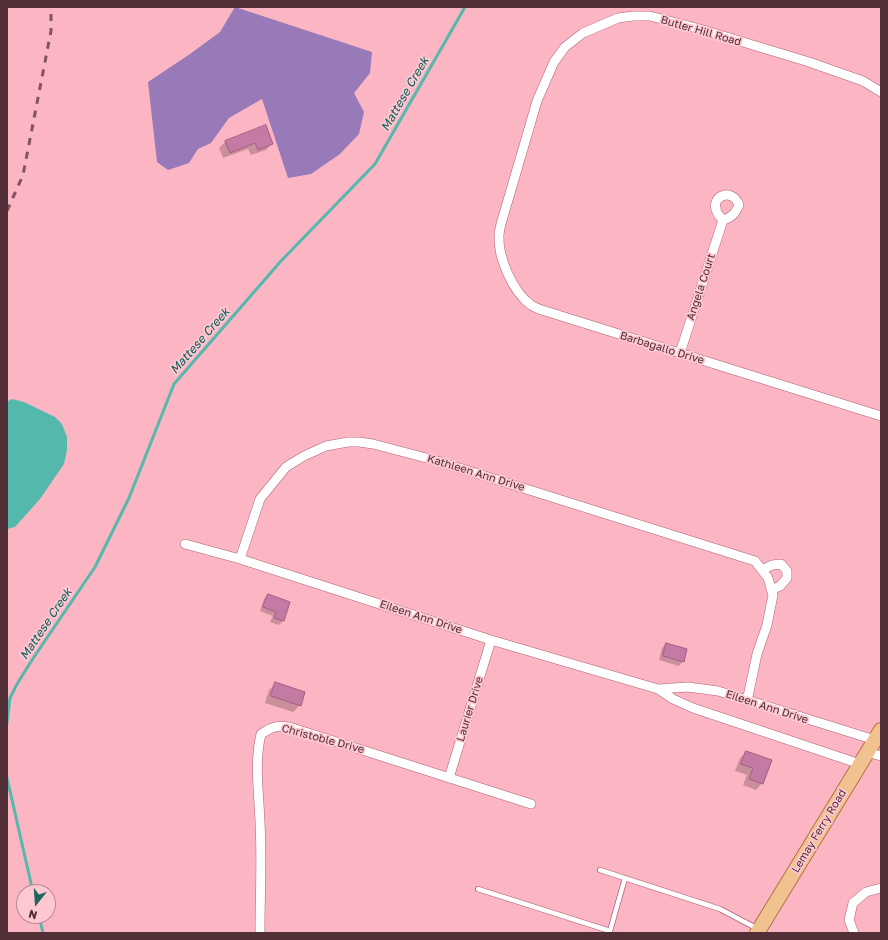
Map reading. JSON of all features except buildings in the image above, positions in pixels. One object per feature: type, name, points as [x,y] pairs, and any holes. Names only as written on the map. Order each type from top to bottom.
[{"type":"main road","name":"Lemay Ferry Road","points":[[758,932],[874,740]]},
{"type":"street","name":"Butler Hill Road","points":[[500,224],[537,101],[554,62],[565,47],[583,33],[618,18],[650,16],[700,29],[809,62],[863,81],[881,92]]},
{"type":"street","name":"Angela Court","points":[[680,353],[723,220]]},
{"type":"street","name":"Barbagallo Drive","points":[[500,224],[498,235],[499,245],[511,281],[522,297],[532,306],[880,414]]},
{"type":"street","name":"Kathleen Ann Drive","points":[[240,559],[260,499],[286,467],[304,456],[326,446],[348,442],[359,442],[373,444],[434,460],[755,561],[768,578],[773,595],[767,625],[757,654],[747,701]]},
{"type":"street","name":"Eileen Ann Drive","points":[[185,544],[240,559],[491,640],[658,689],[693,708],[860,764]]},
{"type":"street","points":[[762,570],[772,565],[781,564],[787,571],[787,578],[780,586],[771,590]]},
{"type":"street","name":"Laurier Drive","points":[[449,778],[491,640]]},
{"type":"street","name":"Eileen Ann Drive","points":[[658,689],[688,687],[718,691],[874,740],[881,756]]},
{"type":"street","name":"Christoble Drive","points":[[260,933],[260,823],[257,768],[258,746],[261,734],[269,728],[279,726],[289,727],[530,804]]},
{"type":"street","points":[[854,933],[849,920],[853,903],[866,892],[881,888]]},
{"type":"lane","points":[[600,870],[720,909],[758,932]]},
{"type":"lane","points":[[478,889],[610,931],[625,878]]},
{"type":"shaded area","points":[[235,7],[372,52],[370,73],[354,93],[364,112],[359,134],[340,154],[311,174],[288,178],[262,99],[229,118],[211,143],[198,149],[189,163],[168,170],[157,162],[148,82],[220,32]]},
{"type":"water","points":[[12,399],[24,402],[55,417],[62,424],[67,437],[67,450],[64,464],[40,499],[15,527],[7,529],[7,402]]},
{"type":"waterway","name":"Mattese Creek","points":[[7,723],[10,698],[17,684],[95,567],[129,498],[174,384],[281,261],[375,164],[465,7]]},
{"type":"waterway","name":"Mattese Creek","points":[[7,778],[31,884]]},
{"type":"waterway","name":"Mattese Creek","points":[[41,924],[43,933]]},
{"type":"railway","points":[[7,211],[23,175],[51,31],[51,7]]}]
